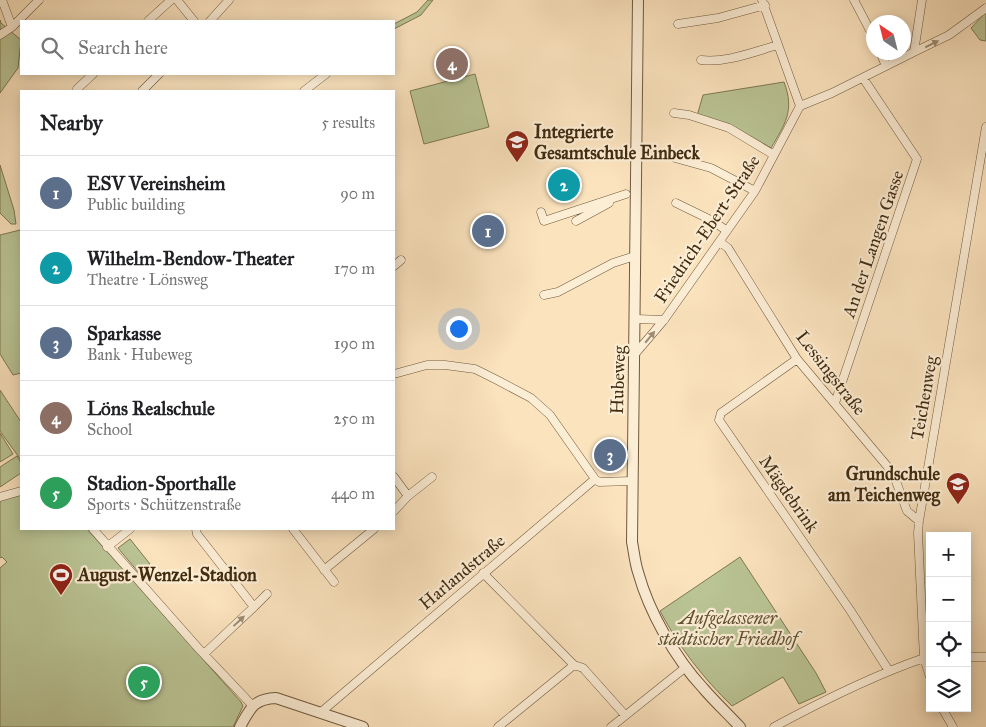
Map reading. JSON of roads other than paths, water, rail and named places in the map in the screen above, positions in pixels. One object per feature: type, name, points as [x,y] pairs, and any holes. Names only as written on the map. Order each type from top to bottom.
[{"type":"street","points":[[2,0],[12,27]]},
{"type":"street","points":[[0,35],[12,27],[39,0]]},
{"type":"street","points":[[149,20],[170,0]]},
{"type":"street","points":[[177,0],[193,20]]},
{"type":"street","points":[[211,20],[229,0]]},
{"type":"street","name":"Hubeweg","points":[[638,0],[635,256],[639,319],[635,354],[632,542],[638,572],[647,600],[666,635],[686,667],[702,687],[740,727]]},
{"type":"street","points":[[854,0],[866,23]]},
{"type":"street","points":[[678,24],[718,18],[764,3],[800,106],[863,78],[949,35],[986,8]]},
{"type":"street","points":[[914,52],[922,3]]},
{"type":"street","points":[[701,60],[709,61],[729,58],[778,45]]},
{"type":"street","points":[[883,60],[886,66]]},
{"type":"street","points":[[77,89],[92,75]]},
{"type":"street","points":[[143,90],[158,75]]},
{"type":"street","points":[[305,90],[325,75]]},
{"type":"street","name":"An der Langen Gasse","points":[[835,403],[917,159],[863,78]]},
{"type":"street","name":"Friedrich-Ebert-Straße","points":[[635,354],[664,320],[755,191],[800,106]]},
{"type":"street","points":[[674,113],[688,115],[729,128],[774,155]]},
{"type":"street","name":"Teichenweg","points":[[926,644],[918,533],[919,521],[986,127]]},
{"type":"street","points":[[675,158],[711,168],[755,191]]},
{"type":"street","points":[[541,212],[544,221],[587,210],[637,188]]},
{"type":"street","points":[[676,203],[713,221],[727,231]]},
{"type":"street","points":[[576,221],[587,210]]},
{"type":"street","name":"Lessingstraße","points":[[720,242],[728,248],[797,359],[892,473],[907,512],[919,521]]},
{"type":"street","points":[[544,295],[558,292],[613,263],[635,256]]},
{"type":"street","points":[[395,265],[402,260]]},
{"type":"street","name":"Friedrich-Ebert-Straße","points":[[639,319],[664,320]]},
{"type":"street","name":"Mägdebrink","points":[[797,359],[721,412],[719,420],[890,670]]},
{"type":"street","points":[[395,373],[427,365],[475,369],[531,398],[550,416],[599,482],[632,481]]},
{"type":"street","points":[[395,510],[408,496],[432,477]]},
{"type":"street","points":[[395,479],[408,496]]},
{"type":"street","name":"Harlandstraße","points":[[320,713],[595,479]]},
{"type":"street","points":[[0,497],[20,491]]},
{"type":"street","points":[[94,530],[250,708]]},
{"type":"street","points":[[107,547],[129,530]]},
{"type":"street","points":[[196,530],[197,534],[254,607]]},
{"type":"street","points":[[294,530],[334,582]]},
{"type":"street","points":[[324,570],[373,530]]},
{"type":"street","points":[[483,573],[574,665],[583,668],[625,716]]},
{"type":"street","points":[[204,654],[267,594]]},
{"type":"street","points":[[971,657],[986,657]]},
{"type":"street","points":[[774,727],[820,702],[890,670],[926,658]]},
{"type":"street","points":[[498,727],[574,665]]},
{"type":"street","points":[[612,727],[686,667]]},
{"type":"street","points":[[240,727],[250,708],[266,698],[276,698],[363,727]]},
{"type":"street","points":[[944,712],[953,727]]},
{"type":"place","name":"Löns Realschule","points":[[452,64]]},
{"type":"place","name":"Integrierte Gesamtschule Einbeck","points":[[517,163]]},
{"type":"place","name":"Wilhelm-Bendow-Theater","points":[[564,185]]},
{"type":"place","name":"ESV Vereinsheim","points":[[488,231]]},
{"type":"place","name":"Sparkasse","points":[[610,455]]},
{"type":"place","name":"Grundschule am Teichenweg","points":[[958,505]]},
{"type":"place","name":"August-Wenzel-Stadion","points":[[61,596]]},
{"type":"place","name":"Stadion-Sporthalle","points":[[144,682]]},
{"type":"park label","name":"Aufgelassener städtischer Friedhof","points":[[728,628]]}]
